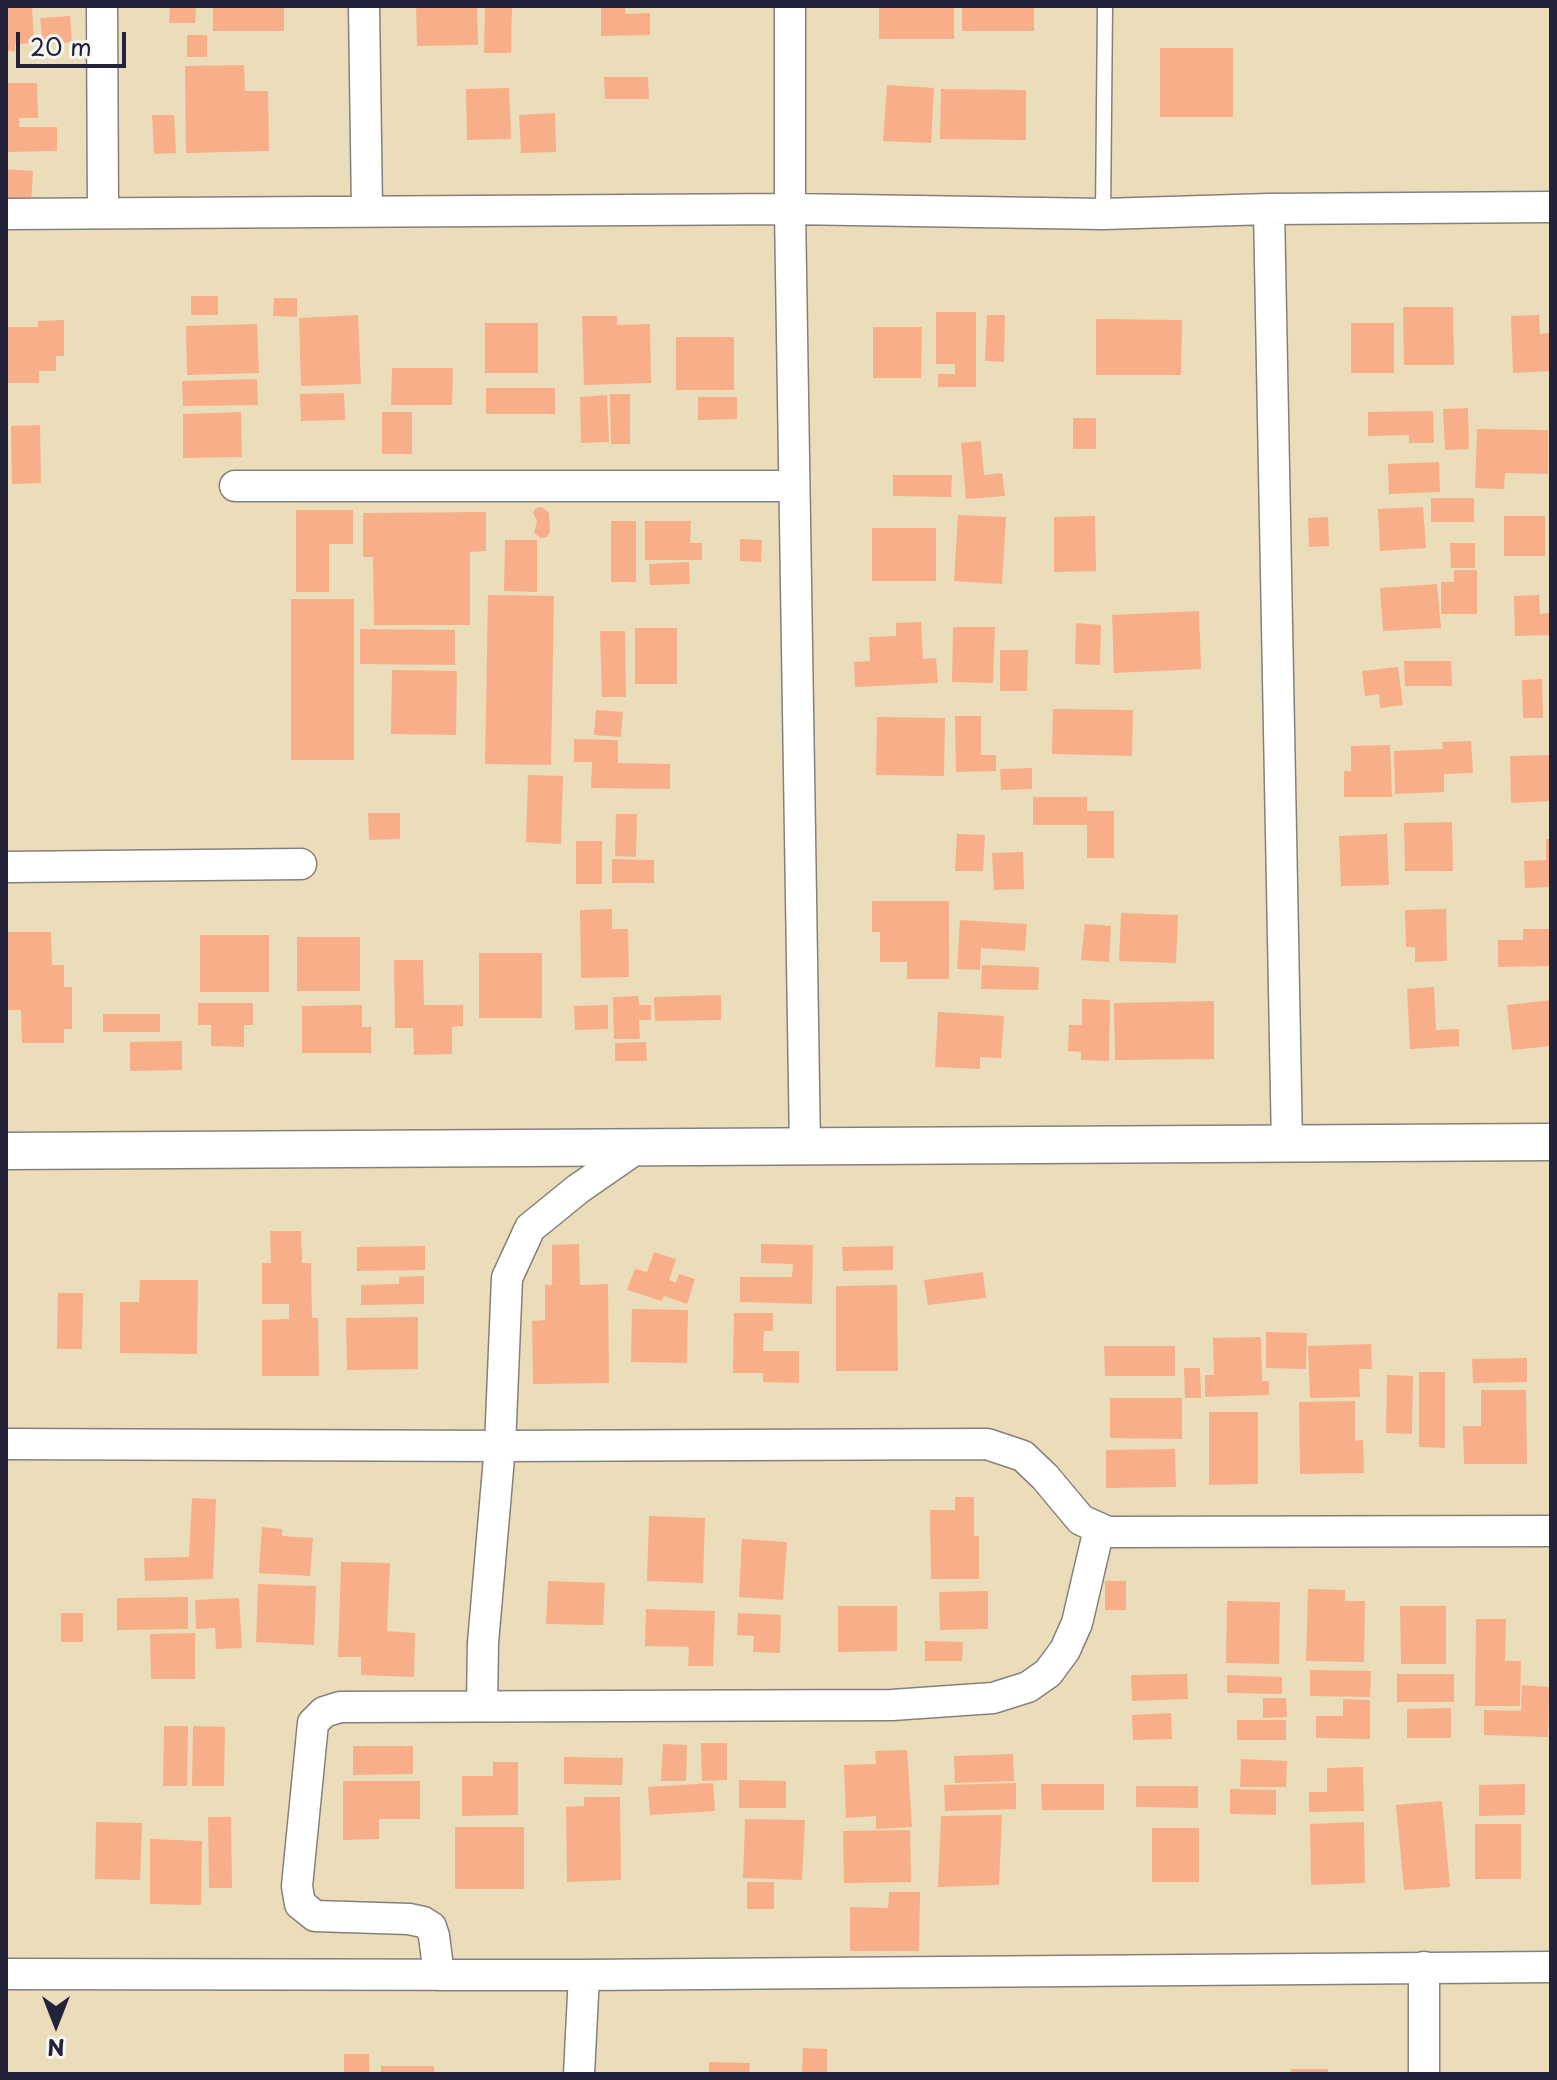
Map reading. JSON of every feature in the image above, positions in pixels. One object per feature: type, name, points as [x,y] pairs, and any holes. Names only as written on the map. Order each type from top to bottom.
[{"type":"street","points":[[102,6],[103,212]]},
{"type":"street","points":[[364,6],[367,210]]},
{"type":"street","points":[[790,6],[790,209],[805,1147]]},
{"type":"street","points":[[6,214],[790,209],[1103,214],[1269,209],[1551,207]]},
{"type":"street","points":[[1269,209],[1287,1145]]},
{"type":"street","points":[[235,486],[794,486]]},
{"type":"street","points":[[6,867],[301,864]]},
{"type":"street","points":[[6,1151],[1551,1142]]},
{"type":"street","points":[[482,1706],[483,1643],[500,1446],[507,1278],[530,1228],[578,1189],[637,1148]]},
{"type":"street","points":[[6,1444],[987,1444],[1023,1456],[1081,1520],[1099,1529],[1118,1532],[1551,1531]]},
{"type":"street","points":[[439,1975],[434,1936],[431,1927],[423,1922],[315,1916],[300,1904],[297,1886],[313,1723],[324,1712],[340,1707],[892,1705],[993,1698],[1028,1687],[1048,1673],[1065,1650],[1077,1623],[1099,1529]]},
{"type":"street","points":[[1424,1967],[1424,2074]]},
{"type":"street","points":[[6,1974],[584,1975],[1551,1967]]},
{"type":"street","points":[[579,2074],[584,1975]]},
{"type":"lane","points":[[1103,214],[1105,6]]},
{"type":"building","points":[[6,6],[32,6],[34,43],[15,44],[15,51],[6,51]]},
{"type":"building","points":[[170,6],[196,6],[195,23],[169,23]]},
{"type":"building","points":[[213,6],[284,6],[284,31],[213,31]]},
{"type":"building","points":[[416,6],[477,6],[478,45],[417,46]]},
{"type":"building","points":[[601,6],[625,6],[625,14],[650,13],[650,35],[601,36]]},
{"type":"building","points":[[879,6],[954,6],[954,39],[879,39]]},
{"type":"building","points":[[962,6],[1034,6],[1034,31],[962,31]]},
{"type":"building","points":[[485,7],[512,7],[511,53],[484,53]]},
{"type":"building","points":[[70,16],[72,42],[43,44],[40,18]]},
{"type":"building","points":[[187,35],[207,35],[207,57],[187,57]]},
{"type":"building","points":[[1160,48],[1233,48],[1233,117],[1160,117]]},
{"type":"building","points":[[244,65],[245,91],[268,91],[269,151],[186,153],[185,66]]},
{"type":"building","points":[[604,77],[648,77],[649,99],[605,99]]},
{"type":"building","points":[[6,83],[37,83],[38,118],[19,118],[19,127],[57,127],[57,151],[6,152]]},
{"type":"building","points":[[887,85],[934,88],[931,143],[883,141]]},
{"type":"building","points":[[509,88],[511,139],[467,140],[466,89]]},
{"type":"building","points":[[941,89],[1026,90],[1026,140],[940,139]]},
{"type":"building","points":[[555,113],[556,152],[521,153],[519,115]]},
{"type":"building","points":[[152,115],[174,115],[176,153],[154,154]]},
{"type":"building","points":[[6,169],[33,171],[31,203],[6,201]]},
{"type":"building","points":[[191,296],[218,296],[218,315],[191,315]]},
{"type":"building","points":[[274,298],[297,298],[297,317],[273,316]]},
{"type":"building","points":[[1403,307],[1453,307],[1454,365],[1404,365]]},
{"type":"building","points":[[936,312],[976,312],[976,387],[938,387],[938,374],[955,374],[955,364],[936,364]]},
{"type":"building","points":[[358,315],[361,384],[301,386],[299,318]]},
{"type":"building","points":[[987,315],[1005,315],[1004,362],[985,361]]},
{"type":"building","points":[[1539,315],[1540,334],[1551,333],[1551,371],[1513,373],[1511,316]]},
{"type":"building","points":[[582,316],[617,316],[617,325],[650,324],[651,383],[584,385]]},
{"type":"building","points":[[1096,319],[1182,320],[1181,375],[1096,375]]},
{"type":"building","points":[[64,320],[64,356],[56,356],[56,371],[39,371],[39,383],[6,383],[6,327],[38,327],[38,321]]},
{"type":"building","points":[[485,323],[538,323],[538,373],[485,373]]},
{"type":"building","points":[[1351,323],[1394,323],[1394,373],[1351,373]]},
{"type":"building","points":[[257,324],[259,373],[187,375],[186,326]]},
{"type":"building","points":[[873,327],[922,327],[921,378],[873,378]]},
{"type":"building","points":[[676,337],[734,337],[734,390],[676,390]]},
{"type":"building","points":[[392,368],[453,368],[452,405],[391,405]]},
{"type":"building","points":[[257,379],[258,405],[183,406],[182,381]]},
{"type":"building","points":[[486,388],[555,388],[555,414],[486,414]]},
{"type":"building","points":[[344,393],[345,420],[301,421],[300,394]]},
{"type":"building","points":[[610,394],[630,394],[630,444],[611,444]]},
{"type":"building","points":[[607,395],[609,442],[581,443],[580,397]]},
{"type":"building","points":[[698,397],[737,397],[737,419],[698,420]]},
{"type":"building","points":[[1468,408],[1469,449],[1445,450],[1443,409]]},
{"type":"building","points":[[1433,411],[1434,443],[1409,443],[1409,435],[1368,436],[1368,412]]},
{"type":"building","points":[[241,412],[242,457],[183,458],[183,414]]},
{"type":"building","points":[[382,412],[412,412],[412,454],[382,454]]},
{"type":"building","points":[[1073,418],[1096,418],[1096,449],[1073,449]]},
{"type":"building","points":[[40,425],[41,483],[12,484],[11,426]]},
{"type":"building","points":[[1477,429],[1548,430],[1548,474],[1505,473],[1504,489],[1475,488]]},
{"type":"building","points":[[981,441],[984,475],[1002,473],[1005,496],[966,499],[961,443]]},
{"type":"building","points":[[1439,462],[1440,492],[1389,494],[1388,464]]},
{"type":"building","points":[[893,475],[952,475],[951,497],[893,496]]},
{"type":"building","points":[[1431,498],[1474,498],[1474,522],[1431,522]]},
{"type":"building","points":[[542,507],[549,513],[550,531],[547,537],[541,538],[534,533],[537,521],[533,513],[536,508]]},
{"type":"building","points":[[1423,507],[1426,548],[1380,551],[1378,509]]},
{"type":"building","points":[[296,510],[353,510],[353,544],[329,544],[329,592],[296,592]]},
{"type":"building","points":[[486,512],[486,551],[470,552],[470,625],[374,625],[373,557],[363,557],[363,513]]},
{"type":"building","points":[[958,515],[1006,517],[1002,584],[954,581]]},
{"type":"building","points":[[1095,516],[1096,571],[1054,572],[1054,517]]},
{"type":"building","points":[[1504,516],[1545,516],[1545,556],[1504,556]]},
{"type":"building","points":[[1328,517],[1329,546],[1309,547],[1308,518]]},
{"type":"building","points":[[611,521],[636,521],[636,582],[611,582]]},
{"type":"building","points":[[645,521],[691,521],[690,543],[702,543],[702,560],[645,560]]},
{"type":"building","points":[[872,528],[936,528],[936,581],[872,581]]},
{"type":"building","points":[[740,539],[762,540],[761,562],[740,561]]},
{"type":"building","points":[[505,540],[537,540],[537,592],[504,591]]},
{"type":"building","points":[[1450,543],[1475,543],[1475,568],[1451,568]]},
{"type":"building","points":[[689,562],[690,584],[650,585],[649,564]]},
{"type":"building","points":[[1454,570],[1477,570],[1477,614],[1441,614],[1441,582],[1454,582]]},
{"type":"building","points":[[1437,584],[1441,628],[1383,631],[1380,588]]},
{"type":"building","points":[[488,595],[554,596],[551,765],[485,764]]},
{"type":"building","points":[[1539,595],[1540,614],[1551,613],[1551,635],[1515,636],[1514,596]]},
{"type":"building","points":[[291,599],[354,599],[354,760],[291,760]]},
{"type":"building","points":[[1199,611],[1201,669],[1114,673],[1112,615]]},
{"type":"building","points":[[921,622],[923,659],[936,658],[938,683],[855,687],[854,662],[870,661],[869,637],[896,636],[896,623]]},
{"type":"building","points":[[1076,623],[1101,625],[1100,665],[1075,664]]},
{"type":"building","points":[[953,627],[995,627],[993,683],[952,682]]},
{"type":"building","points":[[635,628],[677,628],[677,684],[635,684]]},
{"type":"building","points":[[360,629],[455,630],[455,665],[360,664]]},
{"type":"building","points":[[600,631],[625,631],[626,697],[602,697]]},
{"type":"building","points":[[1000,650],[1028,650],[1027,691],[1000,691]]},
{"type":"building","points":[[1404,661],[1451,661],[1452,686],[1405,686]]},
{"type":"building","points":[[1398,667],[1403,705],[1380,708],[1379,694],[1365,696],[1362,671]]},
{"type":"building","points":[[392,670],[457,671],[456,735],[391,734]]},
{"type":"building","points":[[1542,679],[1543,718],[1523,718],[1522,680]]},
{"type":"building","points":[[1053,709],[1133,710],[1132,756],[1052,754]]},
{"type":"building","points":[[596,710],[623,712],[621,737],[594,735]]},
{"type":"building","points":[[955,716],[981,716],[981,755],[996,755],[996,771],[956,772]]},
{"type":"building","points":[[877,717],[945,718],[944,776],[876,775]]},
{"type":"building","points":[[574,739],[618,740],[618,763],[670,764],[670,789],[591,788],[592,762],[574,762]]},
{"type":"building","points":[[1471,741],[1473,773],[1444,774],[1444,792],[1395,794],[1394,751],[1443,749],[1442,742]]},
{"type":"building","points":[[1390,745],[1392,797],[1344,797],[1344,771],[1351,771],[1351,746]]},
{"type":"building","points":[[1551,755],[1551,801],[1511,803],[1510,756]]},
{"type":"building","points":[[1032,768],[1032,789],[1001,790],[1000,769]]},
{"type":"building","points":[[528,775],[563,776],[561,844],[526,842]]},
{"type":"building","points":[[1033,797],[1087,797],[1087,811],[1114,811],[1114,858],[1087,858],[1087,825],[1033,825]]},
{"type":"building","points":[[368,813],[400,813],[400,839],[369,840]]},
{"type":"building","points":[[616,814],[637,814],[636,857],[615,856]]},
{"type":"building","points":[[1452,822],[1453,871],[1405,871],[1404,823]]},
{"type":"building","points":[[957,834],[985,835],[983,871],[955,871]]},
{"type":"building","points":[[1387,834],[1389,885],[1341,886],[1339,836]]},
{"type":"building","points":[[1546,839],[1551,839],[1551,887],[1525,888],[1524,861],[1546,860]]},
{"type":"building","points":[[576,841],[602,841],[602,884],[576,884]]},
{"type":"building","points":[[1023,852],[1024,889],[994,890],[992,853]]},
{"type":"building","points":[[612,859],[654,860],[654,883],[612,883]]},
{"type":"building","points":[[872,901],[949,901],[949,979],[907,979],[907,962],[880,962],[880,932],[872,932]]},
{"type":"building","points":[[612,909],[612,929],[628,929],[629,977],[581,978],[580,910]]},
{"type":"building","points":[[1446,909],[1447,961],[1415,962],[1415,947],[1406,947],[1405,910]]},
{"type":"building","points":[[1121,913],[1178,915],[1176,963],[1119,961]]},
{"type":"building","points":[[960,920],[1027,924],[1025,951],[981,948],[980,970],[957,969]]},
{"type":"building","points":[[1085,924],[1111,926],[1109,962],[1081,960]]},
{"type":"building","points":[[1523,929],[1550,929],[1550,966],[1498,967],[1498,940],[1523,940]]},
{"type":"building","points":[[6,932],[51,932],[52,965],[64,965],[64,987],[72,987],[72,1029],[64,1029],[64,1043],[22,1043],[21,1010],[6,1010]]},
{"type":"building","points":[[200,935],[269,935],[269,992],[200,992]]},
{"type":"building","points":[[297,937],[360,937],[360,991],[297,991]]},
{"type":"building","points":[[479,953],[542,953],[542,1018],[479,1018]]},
{"type":"building","points":[[394,960],[423,960],[424,1005],[463,1005],[463,1026],[452,1027],[452,1054],[414,1055],[413,1028],[395,1028]]},
{"type":"building","points":[[982,965],[1039,967],[1038,990],[981,989]]},
{"type":"building","points":[[1434,987],[1436,1030],[1459,1029],[1459,1046],[1410,1049],[1407,989]]},
{"type":"building","points":[[721,995],[721,1020],[655,1021],[654,997]]},
{"type":"building","points":[[638,996],[639,1005],[651,1005],[651,1020],[639,1020],[640,1039],[614,1039],[613,997]]},
{"type":"building","points":[[1082,999],[1110,1000],[1109,1061],[1081,1060],[1081,1052],[1068,1051],[1069,1025],[1082,1025]]},
{"type":"building","points":[[1551,1000],[1551,1046],[1512,1050],[1507,1005]]},
{"type":"building","points":[[1214,1001],[1214,1059],[1115,1060],[1114,1003]]},
{"type":"building","points":[[198,1003],[253,1003],[253,1025],[244,1025],[244,1047],[211,1046],[211,1025],[198,1025]]},
{"type":"building","points":[[362,1005],[362,1027],[371,1027],[371,1053],[302,1053],[302,1006]]},
{"type":"building","points":[[608,1005],[608,1029],[575,1030],[574,1006]]},
{"type":"building","points":[[938,1012],[1004,1016],[1001,1058],[980,1057],[980,1069],[935,1067]]},
{"type":"building","points":[[103,1014],[160,1014],[160,1032],[103,1032]]},
{"type":"building","points":[[182,1041],[182,1070],[130,1071],[130,1042]]},
{"type":"building","points":[[646,1042],[647,1061],[615,1061],[615,1043]]},
{"type":"building","points":[[270,1231],[301,1231],[302,1263],[311,1263],[312,1318],[318,1318],[319,1376],[262,1376],[262,1320],[289,1319],[289,1304],[262,1304],[262,1263],[271,1263]]},
{"type":"building","points":[[579,1244],[580,1285],[608,1284],[609,1383],[533,1384],[532,1321],[545,1320],[545,1285],[552,1285],[552,1245]]},
{"type":"building","points":[[761,1244],[813,1245],[812,1304],[740,1302],[740,1277],[792,1277],[793,1264],[761,1263]]},
{"type":"building","points":[[425,1246],[425,1270],[357,1271],[357,1247]]},
{"type":"building","points":[[893,1246],[893,1270],[843,1271],[842,1247]]},
{"type":"building","points":[[654,1252],[676,1259],[669,1280],[676,1283],[679,1274],[695,1279],[687,1304],[664,1296],[662,1301],[627,1290],[635,1269],[647,1272]]},
{"type":"building","points":[[983,1272],[986,1298],[928,1305],[924,1280]]},
{"type":"building","points":[[424,1276],[424,1304],[361,1305],[361,1285],[399,1284],[399,1277]]},
{"type":"building","points":[[140,1280],[198,1280],[197,1354],[120,1353],[120,1302],[139,1302]]},
{"type":"building","points":[[897,1285],[898,1371],[836,1371],[836,1286]]},
{"type":"building","points":[[58,1293],[83,1293],[82,1349],[57,1349]]},
{"type":"building","points":[[632,1309],[688,1310],[687,1363],[631,1362]]},
{"type":"building","points":[[734,1313],[773,1313],[773,1331],[764,1331],[763,1351],[799,1351],[799,1383],[763,1382],[763,1373],[733,1373]]},
{"type":"building","points":[[418,1317],[418,1369],[347,1370],[346,1318]]},
{"type":"building","points":[[1266,1332],[1307,1333],[1306,1369],[1266,1368]]},
{"type":"building","points":[[1261,1337],[1262,1381],[1269,1381],[1269,1395],[1205,1397],[1205,1375],[1214,1375],[1213,1338]]},
{"type":"building","points":[[1371,1344],[1372,1369],[1359,1369],[1360,1397],[1310,1398],[1308,1346]]},
{"type":"building","points":[[1104,1346],[1175,1346],[1175,1376],[1105,1376]]},
{"type":"building","points":[[1527,1358],[1527,1382],[1473,1383],[1472,1359]]},
{"type":"building","points":[[1184,1368],[1200,1368],[1201,1398],[1185,1398]]},
{"type":"building","points":[[1419,1372],[1445,1372],[1445,1448],[1419,1447]]},
{"type":"building","points":[[1387,1375],[1413,1376],[1412,1434],[1386,1433]]},
{"type":"building","points":[[1481,1390],[1526,1390],[1527,1464],[1464,1464],[1463,1426],[1481,1426]]},
{"type":"building","points":[[1110,1398],[1182,1398],[1182,1439],[1110,1438]]},
{"type":"building","points":[[1355,1401],[1355,1441],[1363,1440],[1364,1473],[1300,1474],[1299,1402]]},
{"type":"building","points":[[1209,1412],[1258,1412],[1258,1484],[1209,1485]]},
{"type":"building","points":[[1175,1449],[1176,1487],[1106,1488],[1106,1450]]},
{"type":"building","points":[[955,1497],[974,1497],[974,1536],[979,1536],[979,1579],[931,1579],[930,1510],[955,1510]]},
{"type":"building","points":[[192,1498],[216,1499],[213,1579],[145,1581],[144,1558],[189,1557]]},
{"type":"building","points":[[649,1516],[705,1518],[703,1583],[647,1581]]},
{"type":"building","points":[[262,1527],[282,1529],[282,1536],[313,1538],[310,1576],[259,1573]]},
{"type":"building","points":[[742,1539],[787,1542],[783,1600],[739,1597]]},
{"type":"building","points":[[341,1562],[390,1563],[387,1631],[415,1633],[414,1677],[361,1675],[361,1657],[338,1657]]},
{"type":"building","points":[[548,1581],[605,1583],[603,1625],[546,1624]]},
{"type":"building","points":[[1105,1581],[1126,1581],[1126,1610],[1105,1610]]},
{"type":"building","points":[[258,1584],[316,1586],[314,1645],[256,1642]]},
{"type":"building","points":[[1308,1589],[1345,1590],[1345,1601],[1365,1601],[1364,1662],[1306,1661]]},
{"type":"building","points":[[988,1591],[988,1629],[940,1630],[939,1592]]},
{"type":"building","points":[[188,1597],[188,1629],[117,1630],[117,1598]]},
{"type":"building","points":[[239,1598],[242,1648],[216,1649],[215,1628],[196,1629],[195,1600]]},
{"type":"building","points":[[1227,1601],[1280,1602],[1279,1664],[1226,1663]]},
{"type":"building","points":[[838,1606],[897,1606],[897,1651],[838,1652]]},
{"type":"building","points":[[1400,1606],[1446,1606],[1446,1664],[1401,1664]]},
{"type":"building","points":[[646,1609],[715,1611],[713,1666],[688,1666],[689,1647],[645,1646]]},
{"type":"building","points":[[61,1613],[83,1613],[83,1642],[61,1642]]},
{"type":"building","points":[[738,1613],[781,1615],[780,1653],[753,1652],[754,1636],[737,1635]]},
{"type":"building","points":[[1476,1619],[1506,1619],[1505,1661],[1521,1661],[1520,1706],[1475,1706]]},
{"type":"building","points":[[195,1633],[195,1679],[151,1679],[150,1634]]},
{"type":"building","points":[[925,1641],[963,1642],[962,1661],[925,1661]]},
{"type":"building","points":[[1310,1670],[1371,1671],[1370,1697],[1310,1696]]},
{"type":"building","points":[[1187,1674],[1188,1699],[1132,1701],[1131,1675]]},
{"type":"building","points":[[1397,1674],[1454,1674],[1454,1702],[1397,1702]]},
{"type":"building","points":[[1227,1675],[1282,1677],[1282,1694],[1227,1693]]},
{"type":"building","points":[[1522,1685],[1549,1687],[1548,1737],[1484,1735],[1484,1710],[1521,1711]]},
{"type":"building","points":[[1263,1698],[1286,1698],[1287,1717],[1263,1718]]},
{"type":"building","points":[[1343,1699],[1370,1700],[1370,1739],[1316,1738],[1316,1716],[1343,1716]]},
{"type":"building","points":[[1451,1708],[1451,1738],[1407,1738],[1407,1709]]},
{"type":"building","points":[[1171,1713],[1172,1739],[1133,1740],[1132,1715]]},
{"type":"building","points":[[1237,1720],[1286,1720],[1286,1740],[1237,1740]]},
{"type":"building","points":[[164,1726],[188,1726],[187,1786],[163,1786]]},
{"type":"building","points":[[193,1726],[225,1727],[224,1786],[192,1786]]},
{"type":"building","points":[[701,1743],[727,1743],[727,1780],[702,1781]]},
{"type":"building","points":[[663,1744],[687,1745],[686,1781],[661,1781]]},
{"type":"building","points":[[353,1746],[413,1746],[413,1774],[353,1775]]},
{"type":"building","points":[[907,1750],[912,1827],[876,1829],[876,1816],[846,1818],[844,1765],[876,1764],[875,1751]]},
{"type":"building","points":[[1013,1754],[1014,1781],[955,1783],[954,1756]]},
{"type":"building","points":[[564,1757],[623,1758],[622,1785],[564,1784]]},
{"type":"building","points":[[1241,1759],[1287,1761],[1286,1787],[1240,1787]]},
{"type":"building","points":[[493,1762],[518,1762],[518,1815],[462,1816],[462,1776],[493,1776]]},
{"type":"building","points":[[1363,1767],[1364,1811],[1309,1812],[1309,1792],[1327,1792],[1327,1768]]},
{"type":"building","points":[[739,1780],[786,1781],[786,1808],[739,1808]]},
{"type":"building","points":[[343,1781],[420,1781],[420,1819],[379,1819],[379,1839],[343,1840]]},
{"type":"building","points":[[713,1783],[715,1811],[650,1815],[648,1787]]},
{"type":"building","points":[[1016,1783],[1016,1809],[945,1811],[944,1785]]},
{"type":"building","points":[[1041,1784],[1104,1784],[1104,1810],[1042,1810]]},
{"type":"building","points":[[1525,1784],[1525,1815],[1479,1816],[1479,1785]]},
{"type":"building","points":[[1136,1786],[1198,1786],[1198,1808],[1136,1807]]},
{"type":"building","points":[[1230,1789],[1276,1790],[1276,1815],[1230,1814]]},
{"type":"building","points":[[584,1797],[620,1797],[621,1880],[567,1882],[566,1807],[584,1806]]},
{"type":"building","points":[[1442,1801],[1450,1887],[1404,1890],[1396,1805]]},
{"type":"building","points":[[1002,1815],[999,1885],[938,1887],[941,1816]]},
{"type":"building","points":[[208,1817],[231,1817],[232,1888],[209,1888]]},
{"type":"building","points":[[745,1819],[805,1820],[802,1880],[743,1878]]},
{"type":"building","points":[[96,1822],[142,1823],[140,1880],[95,1879]]},
{"type":"building","points":[[1364,1822],[1365,1883],[1311,1885],[1310,1824]]},
{"type":"building","points":[[1475,1824],[1521,1824],[1521,1879],[1475,1879]]},
{"type":"building","points":[[455,1827],[524,1827],[524,1889],[455,1889]]},
{"type":"building","points":[[1152,1828],[1199,1828],[1199,1882],[1152,1882]]},
{"type":"building","points":[[910,1830],[911,1882],[844,1883],[843,1831]]},
{"type":"building","points":[[150,1839],[202,1841],[201,1905],[150,1904]]},
{"type":"building","points":[[747,1882],[774,1882],[774,1909],[747,1909]]},
{"type":"building","points":[[889,1892],[920,1892],[919,1951],[850,1951],[850,1907],[888,1908]]},
{"type":"building","points":[[803,2048],[827,2049],[827,2074],[802,2074]]},
{"type":"building","points":[[344,2054],[369,2054],[369,2074],[344,2074]]},
{"type":"building","points":[[709,2062],[750,2063],[749,2074],[709,2074]]},
{"type":"building","points":[[381,2066],[434,2066],[434,2074],[381,2074]]},
{"type":"building","points":[[1291,2069],[1328,2069],[1328,2074],[1291,2074]]}]
